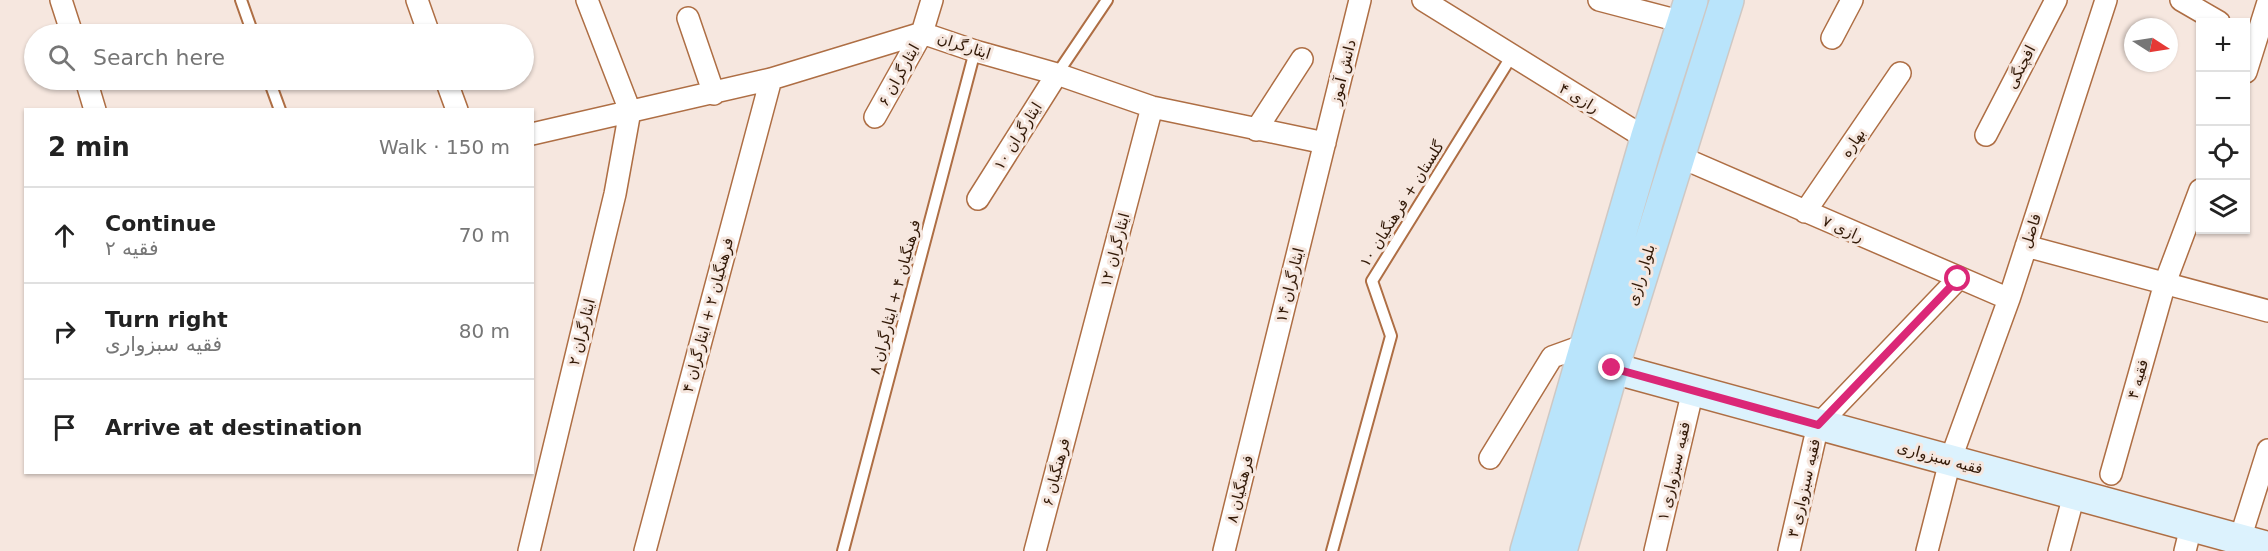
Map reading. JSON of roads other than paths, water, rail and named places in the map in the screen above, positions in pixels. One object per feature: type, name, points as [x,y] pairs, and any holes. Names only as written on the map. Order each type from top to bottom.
[{"type":"main road","name":"بلوار رازی","points":[[1560,551],[1612,368],[1727,0]]},
{"type":"main road","points":[[1527,551],[1647,139],[1687,11]]},
{"type":"street","points":[[61,0],[69,24]]},
{"type":"street","points":[[417,0],[425,24]]},
{"type":"street","points":[[587,0],[630,111]]},
{"type":"street","name":"ایثارگران ۶","points":[[875,117],[922,33],[932,0]]},
{"type":"street","name":"دانش آموز","points":[[1325,143],[1360,0]]},
{"type":"street","name":"رازی ۴","points":[[1423,0],[1511,57],[1647,139]]},
{"type":"street","points":[[1599,0],[1687,11]]},
{"type":"street","points":[[1832,38],[1852,0]]},
{"type":"street","name":"افچنگی","points":[[1986,135],[2056,0]]},
{"type":"street","name":"فاضل","points":[[1927,551],[1950,461],[2009,299],[2106,0]]},
{"type":"street","points":[[2181,0],[2212,18]]},
{"type":"street","points":[[2251,42],[2268,2]]},
{"type":"street","points":[[688,18],[714,94]]},
{"type":"street","name":"ایثارگران","points":[[534,134],[714,94],[922,33],[975,51],[1057,74],[1152,107],[1325,143]]},
{"type":"street","points":[[1256,130],[1302,59]]},
{"type":"street","name":"بهاره","points":[[1805,212],[1900,73]]},
{"type":"street","name":"ایثارگران ۱۰","points":[[978,199],[1057,74]]},
{"type":"street","name":"فرهنگیان ۲ + ایثارگران ۴","points":[[645,551],[771,79]]},
{"type":"street","points":[[89,90],[94,108]]},
{"type":"street","points":[[450,90],[456,108]]},
{"type":"street","name":"ایثارگران ۱۲","points":[[1077,393],[1152,107]]},
{"type":"street","name":"ایثارگران ۲","points":[[529,551],[615,194],[630,111]]},
{"type":"street","name":"ایثارگران ۱۴","points":[[1255,427],[1325,143]]},
{"type":"street","name":"رازی ۷","points":[[1678,156],[1958,279],[2009,299]]},
{"type":"street","name":"فقیه ۴","points":[[2110,474],[2165,283],[2196,201]]},
{"type":"street","points":[[2026,246],[2268,310]]},
{"type":"street","points":[[1818,425],[1958,279]]},
{"type":"street","points":[[1490,458],[1552,357],[1587,344]]},
{"type":"street","name":"فقیه سبزواری","points":[[1612,368],[2074,495],[2188,539],[2254,543]]},
{"type":"street","name":"فقیه سبزواری ۱","points":[[1655,551],[1694,390]]},
{"type":"street","name":"فرهنگیان ۶","points":[[1035,551],[1077,393]]},
{"type":"street","name":"فقیه سبزواری ۳","points":[[1789,551],[1818,425]]},
{"type":"street","name":"فرهنگیان ۸","points":[[1224,551],[1255,427]]},
{"type":"street","points":[[2254,543],[2268,450]]},
{"type":"street","points":[[2060,551],[2074,495]]},
{"type":"lane","points":[[241,0],[249,24]]},
{"type":"lane","points":[[1057,74],[1107,0]]},
{"type":"lane","name":"فرهنگیان ۴ + ایثارگران ۸","points":[[843,551],[975,51]]},
{"type":"lane","name":"گلستان + فرهنگیان ۱۰","points":[[1332,551],[1391,336],[1372,281],[1511,57]]},
{"type":"lane","points":[[273,90],[279,108]]}]
